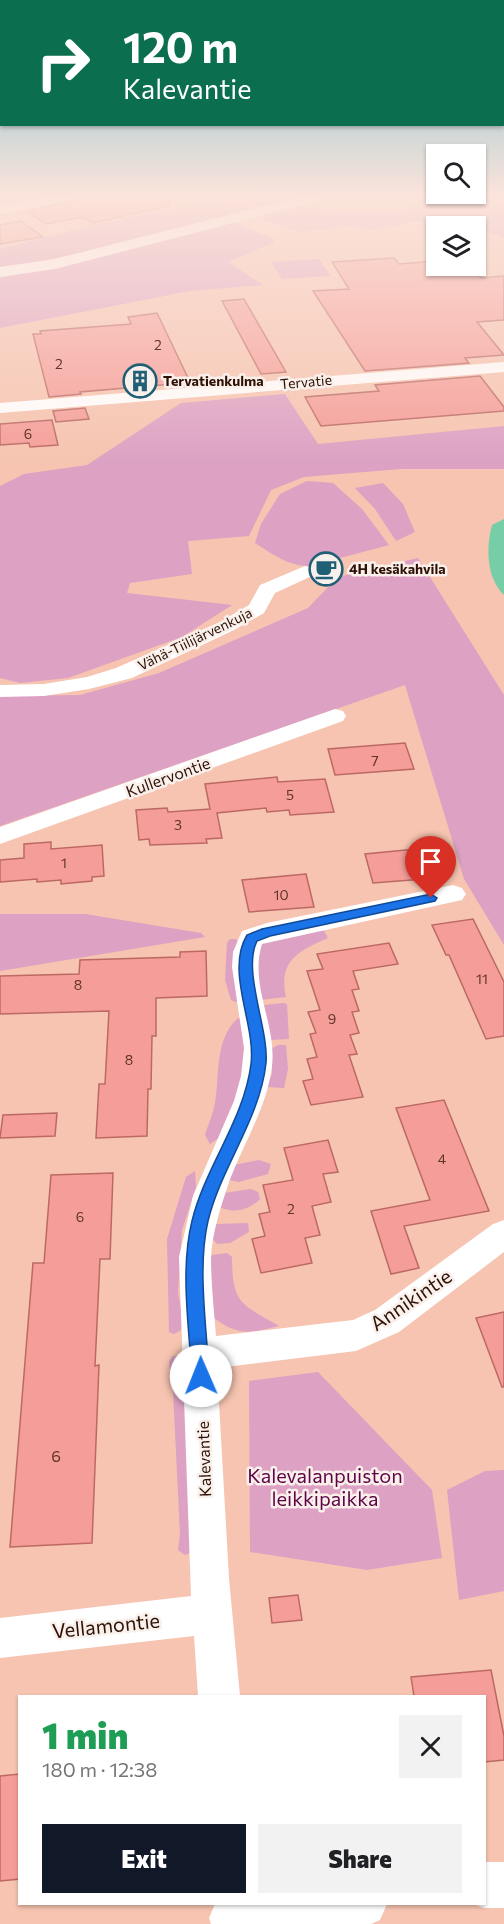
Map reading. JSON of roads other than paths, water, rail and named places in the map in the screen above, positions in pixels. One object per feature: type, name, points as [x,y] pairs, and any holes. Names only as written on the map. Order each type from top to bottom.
[{"type":"street","name":"Tervatie","points":[[0,408],[504,367]]},
{"type":"street","name":"Vähä-Tiilijärvenkuja","points":[[0,691],[44,690],[89,684],[124,673],[178,651],[227,626],[257,609],[267,589],[305,572]]},
{"type":"street","name":"Kullervontie","points":[[0,836],[335,716]]},
{"type":"street","name":"Kalevantie","points":[[219,1695],[209,1578],[195,1257],[200,1221],[222,1161],[254,1091],[259,1046],[250,1004],[245,950],[251,938],[267,932],[453,894]]},
{"type":"street","name":"Annikintie","points":[[200,1354],[356,1335],[387,1321],[504,1234]]},
{"type":"street","name":"Vellamontie","points":[[0,1638],[212,1614]]},
{"type":"street","points":[[486,1885],[504,1885]]},
{"type":"street","points":[[232,1915],[352,1905]]},
{"type":"place","name":"Tervatienkulma","points":[[140,381]]},
{"type":"place","name":"4H kesäkahvila","points":[[326,569]]},
{"type":"park label","name":"Kalevalanpuiston leikkipaikka","points":[[325,1488]]}]
